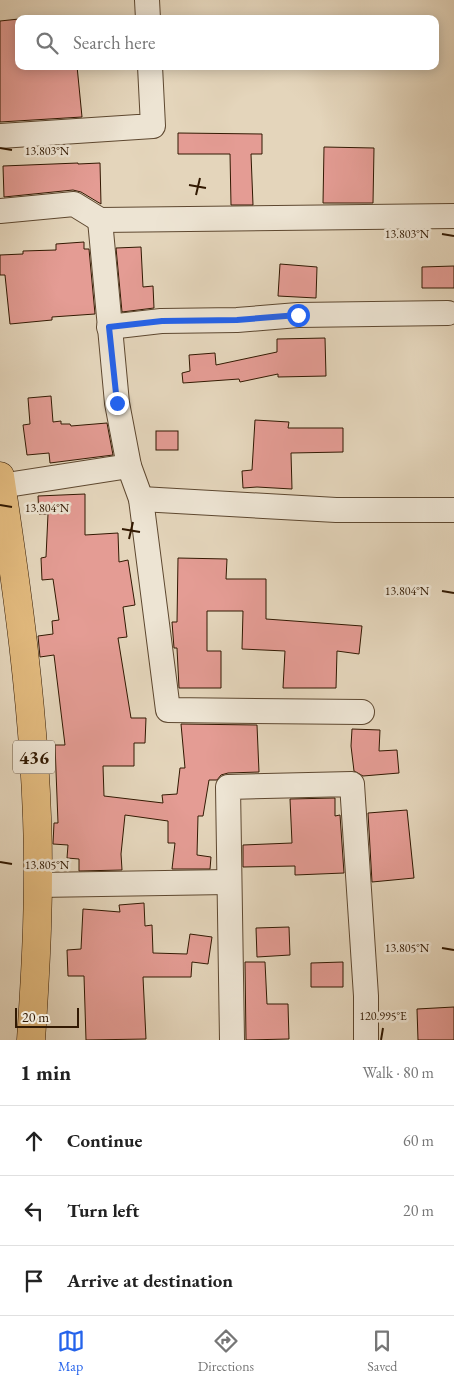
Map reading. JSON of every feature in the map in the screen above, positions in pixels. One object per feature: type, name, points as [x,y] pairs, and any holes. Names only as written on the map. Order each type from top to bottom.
[{"type":"main road","name":"436","points":[[1,481],[30,703],[37,817],[38,885],[31,1040]]},
{"type":"street","points":[[147,0],[148,15]]},
{"type":"street","points":[[0,136],[153,126],[150,70]]},
{"type":"street","points":[[0,212],[74,204],[100,220],[454,216]]},
{"type":"street","points":[[100,220],[117,403],[129,466],[141,499],[168,710],[362,712]]},
{"type":"street","points":[[109,327],[162,321],[237,320],[298,315],[448,313]]},
{"type":"street","points":[[1,481],[129,466]]},
{"type":"street","points":[[141,499],[336,510],[454,510]]},
{"type":"street","points":[[232,1040],[228,882],[228,787],[352,784],[366,996],[366,1040]]},
{"type":"street","points":[[38,885],[228,882]]},
{"type":"building","points":[[15,19],[15,70],[77,70],[82,117],[0,122],[0,21]]},
{"type":"building","points":[[178,133],[262,134],[262,154],[251,154],[253,205],[231,205],[230,154],[178,154]]},
{"type":"building","points":[[324,147],[374,148],[373,203],[323,203]]},
{"type":"building","points":[[100,163],[101,204],[81,192],[73,190],[4,197],[3,166]]},
{"type":"building","points":[[84,242],[84,249],[89,249],[95,314],[52,317],[52,320],[10,324],[5,275],[0,275],[0,255],[23,254],[23,251],[56,250],[56,244]]},
{"type":"building","points":[[141,247],[143,287],[153,286],[154,308],[122,312],[116,248]]},
{"type":"building","points":[[280,264],[317,267],[316,298],[278,296]]},
{"type":"building","points":[[454,266],[454,288],[422,288],[422,267]]},
{"type":"building","points":[[325,338],[326,376],[278,377],[278,374],[240,382],[239,379],[183,383],[182,373],[190,371],[189,355],[215,353],[216,365],[277,352],[277,339]]},
{"type":"building","points":[[51,396],[53,422],[61,421],[61,424],[70,424],[71,426],[107,423],[113,455],[50,463],[49,453],[27,455],[23,425],[30,424],[28,398]]},
{"type":"building","points":[[255,420],[289,422],[288,428],[343,428],[343,452],[291,453],[292,489],[243,488],[242,471],[252,470]]},
{"type":"building","points":[[156,431],[178,431],[178,450],[156,450]]},
{"type":"building","points":[[85,494],[85,535],[118,533],[119,562],[128,560],[135,605],[123,607],[127,637],[118,638],[131,718],[146,718],[145,743],[134,743],[134,766],[103,766],[104,796],[163,803],[162,795],[177,794],[180,768],[185,768],[181,724],[257,725],[259,772],[228,773],[221,775],[217,780],[209,780],[203,816],[198,816],[197,855],[211,857],[210,869],[172,869],[175,843],[168,843],[168,821],[125,815],[121,854],[122,870],[79,871],[79,859],[67,858],[68,845],[53,844],[54,823],[58,823],[55,745],[65,745],[54,655],[40,657],[38,636],[53,634],[52,621],[59,620],[53,579],[42,580],[41,558],[46,557],[48,514],[39,514],[38,496]]},
{"type":"building","points":[[178,558],[227,559],[226,579],[266,579],[266,619],[362,626],[359,654],[337,651],[336,688],[283,688],[285,651],[242,649],[243,611],[207,611],[207,651],[221,651],[221,688],[179,688],[177,648],[174,648],[172,622],[177,622]]},
{"type":"building","points":[[352,729],[380,730],[379,751],[397,750],[399,773],[363,776],[354,771],[351,746]]},
{"type":"building","points":[[335,798],[335,816],[340,815],[344,873],[295,875],[295,866],[243,867],[243,845],[292,843],[290,799]]},
{"type":"building","points":[[407,810],[414,878],[372,882],[368,813]]},
{"type":"building","points":[[144,903],[145,926],[152,925],[153,953],[187,954],[190,934],[212,937],[208,964],[192,962],[191,977],[143,977],[146,1039],[86,1040],[84,976],[68,976],[67,950],[81,949],[83,909],[120,912],[119,905]]},
{"type":"building","points":[[289,927],[290,955],[257,957],[256,928]]},
{"type":"building","points":[[245,962],[265,962],[267,1004],[288,1004],[289,1039],[246,1040]]},
{"type":"building","points":[[343,962],[343,987],[311,987],[311,963]]},
{"type":"building","points":[[454,1007],[454,1040],[418,1040],[417,1009]]},
{"type":"route","points":[[117,403],[109,327],[162,321],[237,320],[298,315]]}]
